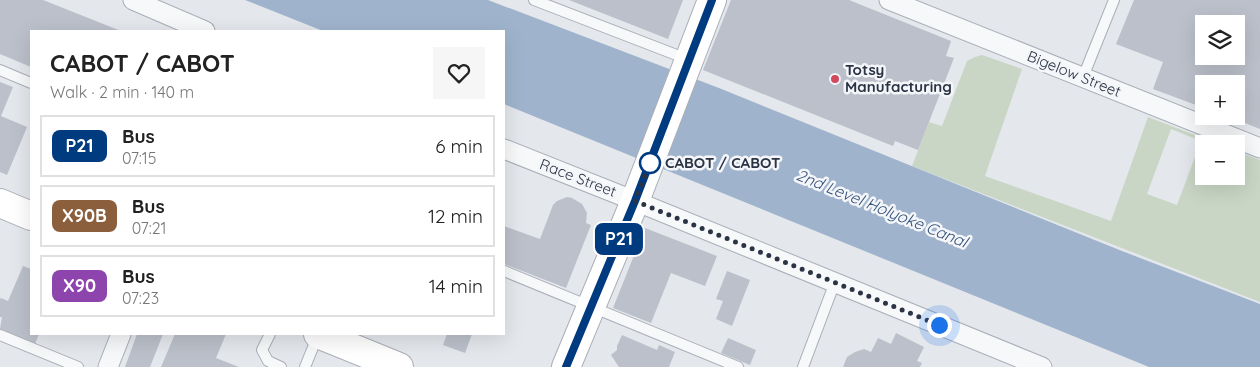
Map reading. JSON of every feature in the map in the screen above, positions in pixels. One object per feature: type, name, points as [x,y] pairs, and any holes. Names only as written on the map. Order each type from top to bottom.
[{"type":"main road","points":[[566,367],[637,195],[712,0]]},
{"type":"main road","points":[[0,203],[30,216]]},
{"type":"main road","points":[[320,335],[399,367]]},
{"type":"street","points":[[133,0],[203,30]]},
{"type":"street","name":"Bigelow Street","points":[[888,0],[1260,148]]},
{"type":"street","name":"Race Street","points":[[505,149],[637,195],[1031,365]]},
{"type":"street","points":[[108,367],[121,335]]},
{"type":"lane","points":[[534,0],[688,63]]},
{"type":"lane","points":[[1083,77],[1114,0]]},
{"type":"lane","points":[[0,70],[30,83]]},
{"type":"lane","points":[[505,271],[738,367]]},
{"type":"lane","points":[[803,367],[835,282]]},
{"type":"lane","points":[[0,335],[78,367]]},
{"type":"lane","points":[[270,335],[262,350],[268,361],[281,367]]},
{"type":"lane","points":[[305,367],[318,335]]},
{"type":"green space","points":[[982,55],[1022,69],[985,176],[1111,221],[1148,117],[1195,135],[1195,139],[1171,129],[1147,194],[1177,205],[1195,157],[1195,185],[1245,185],[1245,154],[1260,160],[1260,302],[912,166],[929,122],[942,126],[967,61]]},
{"type":"water","name":"2nd Level Holyoke Canal","points":[[245,0],[488,0],[719,88],[1122,251],[1260,304],[1260,367],[1149,367],[505,104],[505,30],[320,30]]},
{"type":"building","points":[[0,0],[43,0],[118,30],[30,30],[30,67],[0,54]]},
{"type":"building","points":[[569,0],[683,0],[668,39]]},
{"type":"building","name":"Totsy Manufacturing","points":[[731,0],[849,0],[951,41],[946,56],[954,58],[918,150],[895,141],[893,146],[703,70]]},
{"type":"building","points":[[1134,0],[1260,0],[1260,129],[1245,123],[1245,75],[1195,75],[1195,105],[1153,89],[1163,62],[1116,44]]},
{"type":"building","points":[[0,82],[13,87],[1,116],[27,127],[7,175],[0,172]]},
{"type":"building","points":[[567,197],[582,204],[587,213],[586,223],[591,225],[566,288],[505,264],[505,226],[540,239],[553,205]]},
{"type":"building","points":[[645,228],[717,256],[705,286],[671,273],[651,323],[613,308]]},
{"type":"building","points":[[23,266],[30,269],[30,335],[39,335],[35,344],[0,329],[2,317],[0,317],[0,299],[8,301]]},
{"type":"building","points":[[727,271],[750,280],[732,326],[716,319],[723,301],[716,299]]},
{"type":"building","points":[[896,333],[924,347],[917,361],[922,363],[920,367],[843,367],[847,357],[855,352],[864,349],[871,352],[878,338],[891,344]]},
{"type":"building","points":[[137,335],[163,335],[150,367],[125,367]]},
{"type":"building","points":[[175,335],[226,335],[216,358],[239,367],[161,367]]},
{"type":"building","points":[[447,335],[472,335],[465,353],[443,345]]},
{"type":"building","points":[[622,335],[657,350],[659,345],[675,352],[669,367],[619,367],[611,355],[617,350]]},
{"type":"building","points":[[728,338],[756,350],[750,365],[721,353]]},
{"type":"bus line","name":"P21","points":[[566,367],[635,201],[712,0]]},
{"type":"place","name":"Totsy Manufacturing","points":[[835,79]]},
{"type":"place","name":"CABOT / CABOT","points":[[650,163]]},
{"type":"route","points":[[650,163],[652,157],[635,201],[939,325]]}]
